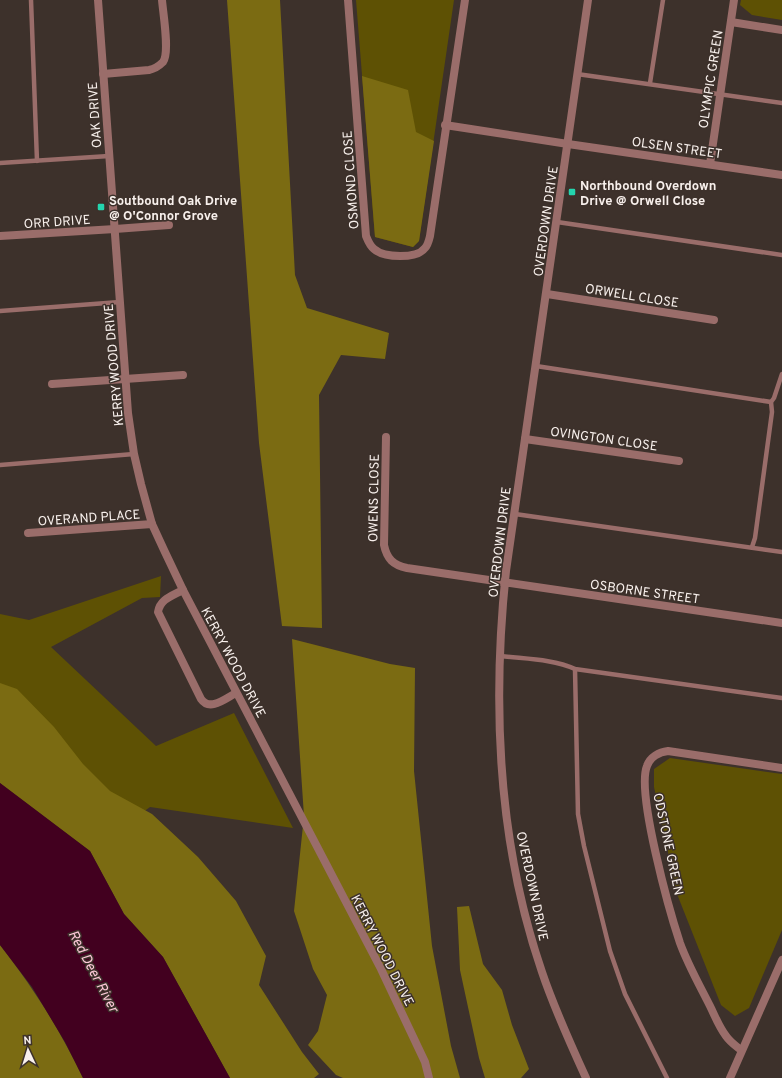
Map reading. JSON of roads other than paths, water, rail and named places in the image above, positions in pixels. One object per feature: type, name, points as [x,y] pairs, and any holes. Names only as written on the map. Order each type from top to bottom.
[{"type":"street","name":"OAK DRIVE","points":[[98,0],[115,229]]},
{"type":"street","points":[[103,74],[154,69],[163,62],[166,52],[162,0]]},
{"type":"street","name":"OSMOND CLOSE","points":[[348,0],[365,232],[368,241],[374,250],[408,256],[417,254],[426,248],[430,236],[445,125],[465,0]]},
{"type":"street","name":"OVERDOWN DRIVE","points":[[586,1078],[542,972],[514,868],[507,814],[502,756],[501,656],[505,582],[588,0]]},
{"type":"street","name":"OLYMPIC GREEN","points":[[710,164],[734,0]]},
{"type":"street","name":"OLYMPIC GREEN","points":[[731,22],[782,30]]},
{"type":"street","points":[[445,125],[568,144]]},
{"type":"street","name":"OLSEN STREET","points":[[568,144],[782,175]]},
{"type":"street","name":"ORR DRIVE","points":[[0,236],[169,225]]},
{"type":"street","name":"KERRY WOOD DRIVE","points":[[115,229],[125,379],[134,454],[152,524],[183,590],[380,969],[425,1062],[428,1078]]},
{"type":"street","name":"ORWELL CLOSE","points":[[547,294],[714,320]]},
{"type":"street","points":[[52,384],[183,374]]},
{"type":"street","name":"OWENS CLOSE","points":[[386,437],[384,545],[388,558],[396,565],[407,568],[505,582]]},
{"type":"street","name":"OVINGTON CLOSE","points":[[525,439],[679,461]]},
{"type":"street","name":"OVERAND PLACE","points":[[28,533],[152,524]]},
{"type":"street","name":"OSBORNE STREET","points":[[505,582],[782,623]]},
{"type":"street","points":[[183,590],[163,600],[159,606],[158,612],[201,699],[206,704],[213,705],[236,693]]},
{"type":"street","name":"ODSTONE GREEN","points":[[741,1050],[726,1036],[693,973],[680,943],[651,832],[645,794],[645,772],[646,766],[652,758],[661,752],[668,751],[782,768]]},
{"type":"street","points":[[730,1078],[741,1050],[782,960]]},
{"type":"lane","points":[[31,0],[37,161]]},
{"type":"lane","points":[[650,83],[663,0]]},
{"type":"lane","points":[[577,74],[650,83],[782,103]]},
{"type":"lane","points":[[0,163],[109,156]]},
{"type":"lane","points":[[557,222],[782,255]]},
{"type":"lane","points":[[0,311],[120,302]]},
{"type":"lane","points":[[536,366],[771,402]]},
{"type":"lane","points":[[752,547],[755,538],[771,420],[771,402],[774,398],[782,374]]},
{"type":"lane","points":[[0,465],[134,454]]},
{"type":"lane","points":[[515,514],[782,552]]},
{"type":"lane","points":[[501,656],[551,662],[566,665],[575,669],[782,698]]},
{"type":"lane","points":[[575,669],[578,814],[584,846],[610,951],[625,994],[667,1078]]},
{"type":"water","name":"Red Deer River","points":[[0,783],[90,851],[124,914],[163,957],[230,1078],[83,1078],[65,1042],[32,987],[0,945]]},
{"type":"place","name":"Northbound Overdown Drive @ Orwell Close","points":[[572,192]]},
{"type":"place","name":"Soutbound Oak Drive @ O'Connor Grove","points":[[101,207]]}]
